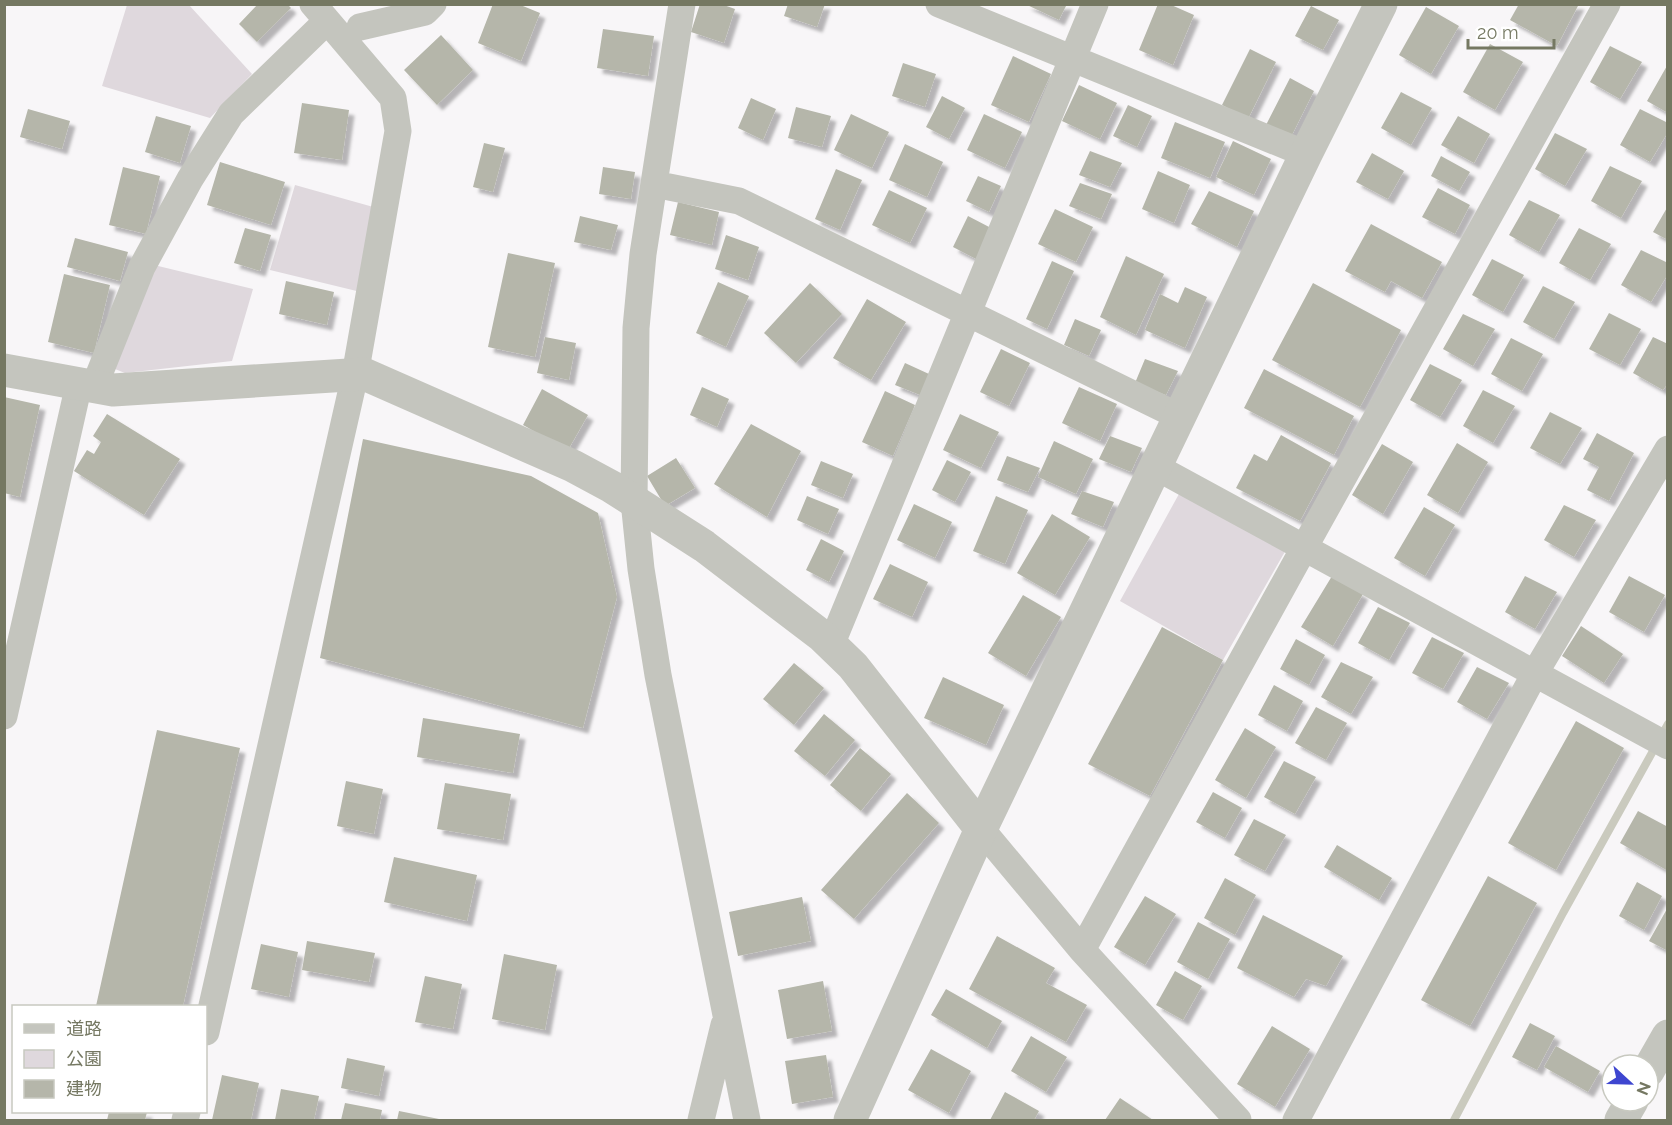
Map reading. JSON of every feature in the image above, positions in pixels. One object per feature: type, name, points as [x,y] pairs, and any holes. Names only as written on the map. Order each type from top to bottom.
[{"type":"street","points":[[4,716],[87,385],[142,267],[190,178],[231,114],[341,17],[425,12],[433,4]]},
{"type":"street","points":[[682,4],[643,254],[636,328],[634,501],[641,569],[658,675],[747,1120]]},
{"type":"street","points":[[939,4],[1306,154]]},
{"type":"street","points":[[831,645],[1095,4]]},
{"type":"street","points":[[850,1120],[981,829],[1306,154],[1381,4]]},
{"type":"street","points":[[1082,950],[1607,4]]},
{"type":"street","points":[[207,1028],[355,375],[398,131],[393,98],[341,17]]},
{"type":"street","points":[[654,184],[739,201],[1180,417]]},
{"type":"street","points":[[4,370],[113,390],[364,374],[573,466],[634,501],[704,546],[831,645],[853,666],[981,829],[1082,950],[1238,1120]]},
{"type":"street","points":[[1296,1120],[1535,673],[1668,449]]},
{"type":"street","points":[[1156,467],[1668,746]]},
{"type":"street","points":[[701,1120],[726,1018]]},
{"type":"street","points":[[1658,1053],[1668,1036]]},
{"type":"green space","points":[[127,5],[189,5],[252,74],[210,118],[102,86]]},
{"type":"green space","points":[[295,185],[384,210],[369,294],[270,270]]},
{"type":"green space","points":[[154,265],[253,289],[232,361],[125,373],[110,367]]},
{"type":"green space","points":[[1185,483],[1291,541],[1223,660],[1120,601]]},
{"type":"building","points":[[258,4],[287,4],[291,8],[257,42],[239,24]]},
{"type":"building","points":[[493,4],[518,4],[540,13],[521,61],[478,43]]},
{"type":"building","points":[[700,4],[721,4],[735,9],[724,43],[691,32]]},
{"type":"building","points":[[788,4],[825,4],[817,27],[784,16]]},
{"type":"building","points":[[1025,4],[1067,4],[1059,20]]},
{"type":"building","points":[[1158,4],[1169,4],[1194,15],[1173,65],[1139,50]]},
{"type":"building","points":[[1519,4],[1579,4],[1557,46],[1510,20]]},
{"type":"building","points":[[1311,6],[1339,20],[1323,50],[1295,36]]},
{"type":"building","points":[[1426,7],[1459,26],[1431,74],[1399,55]]},
{"type":"building","points":[[603,29],[654,36],[648,76],[597,68]]},
{"type":"building","points":[[441,35],[473,70],[437,105],[404,70]]},
{"type":"building","points":[[1490,44],[1523,62],[1495,110],[1463,92]]},
{"type":"building","points":[[1610,46],[1642,62],[1620,99],[1590,82]]},
{"type":"building","points":[[1250,49],[1276,62],[1248,119],[1222,105]]},
{"type":"building","points":[[1013,56],[1051,74],[1029,122],[991,105]]},
{"type":"building","points":[[903,63],[936,74],[925,107],[892,96]]},
{"type":"building","points":[[1668,64],[1668,113],[1647,101]]},
{"type":"building","points":[[1290,78],[1314,91],[1291,137],[1266,125]]},
{"type":"building","points":[[1079,85],[1117,103],[1100,139],[1062,121]]},
{"type":"building","points":[[1401,92],[1432,108],[1411,145],[1381,128]]},
{"type":"building","points":[[942,96],[965,108],[949,139],[926,127]]},
{"type":"building","points":[[751,98],[776,109],[763,140],[738,128]]},
{"type":"building","points":[[302,103],[349,110],[342,160],[294,153]]},
{"type":"building","points":[[1128,105],[1152,116],[1137,147],[1113,136]]},
{"type":"building","points":[[796,107],[831,116],[822,147],[788,138]]},
{"type":"building","points":[[28,109],[70,121],[62,149],[20,137]]},
{"type":"building","points":[[1640,109],[1668,123],[1668,132],[1650,162],[1620,145]]},
{"type":"building","points":[[851,114],[889,132],[872,168],[834,150]]},
{"type":"building","points":[[984,114],[1022,132],[1005,168],[967,150]]},
{"type":"building","points":[[156,116],[191,126],[180,163],[145,152]]},
{"type":"building","points":[[1458,116],[1490,134],[1474,163],[1441,145]]},
{"type":"building","points":[[1175,122],[1225,142],[1210,178],[1161,158]]},
{"type":"building","points":[[1555,133],[1587,149],[1565,186],[1535,169]]},
{"type":"building","points":[[1233,141],[1271,159],[1254,195],[1216,177]]},
{"type":"building","points":[[484,143],[505,148],[493,192],[473,187]]},
{"type":"building","points":[[905,144],[943,162],[927,197],[889,180]]},
{"type":"building","points":[[1090,151],[1122,163],[1110,187],[1079,175]]},
{"type":"building","points":[[1372,153],[1404,171],[1388,199],[1356,182]]},
{"type":"building","points":[[1441,156],[1470,172],[1459,191],[1431,176]]},
{"type":"building","points":[[220,162],[285,182],[271,225],[207,205]]},
{"type":"building","points":[[1610,166],[1642,181],[1621,218],[1591,201]]},
{"type":"building","points":[[123,167],[160,176],[146,234],[109,225]]},
{"type":"building","points":[[603,167],[635,172],[631,199],[599,194]]},
{"type":"building","points":[[836,169],[862,180],[840,230],[815,219]]},
{"type":"building","points":[[1158,171],[1190,185],[1174,223],[1142,209]]},
{"type":"building","points":[[978,176],[1001,186],[989,212],[966,201]]},
{"type":"building","points":[[1080,183],[1112,194],[1101,219],[1069,206]]},
{"type":"building","points":[[1438,188],[1470,205],[1455,234],[1422,217]]},
{"type":"building","points":[[889,190],[927,208],[910,243],[872,225]]},
{"type":"building","points":[[1209,191],[1254,211],[1237,247],[1191,224]]},
{"type":"building","points":[[1529,200],[1560,215],[1539,252],[1509,235]]},
{"type":"building","points":[[678,202],[719,212],[712,245],[670,235]]},
{"type":"building","points":[[1668,206],[1668,240],[1653,232]]},
{"type":"building","points":[[1055,209],[1093,227],[1076,262],[1038,244]]},
{"type":"building","points":[[580,216],[618,225],[611,250],[574,242]]},
{"type":"building","points":[[968,216],[991,228],[976,259],[953,247]]},
{"type":"building","points":[[1371,224],[1442,262],[1422,298],[1391,281],[1385,292],[1345,271]]},
{"type":"building","points":[[245,228],[271,235],[260,271],[234,263]]},
{"type":"building","points":[[1579,228],[1611,244],[1590,280],[1559,263]]},
{"type":"building","points":[[726,235],[759,247],[748,280],[715,269]]},
{"type":"building","points":[[75,238],[128,252],[120,281],[67,267]]},
{"type":"building","points":[[1641,250],[1668,263],[1668,274],[1651,302],[1621,285]]},
{"type":"building","points":[[508,253],[555,263],[535,357],[488,347]]},
{"type":"building","points":[[1126,256],[1164,274],[1136,335],[1100,317]]},
{"type":"building","points":[[1492,259],[1524,275],[1503,312],[1472,295]]},
{"type":"building","points":[[1052,261],[1074,271],[1047,329],[1026,319]]},
{"type":"building","points":[[64,274],[110,285],[94,353],[48,342]]},
{"type":"building","points":[[286,281],[334,292],[327,325],[279,314]]},
{"type":"building","points":[[718,282],[749,296],[726,347],[696,333]]},
{"type":"building","points":[[810,283],[842,314],[796,363],[764,333]]},
{"type":"building","points":[[1313,283],[1401,330],[1360,407],[1272,360]]},
{"type":"building","points":[[1543,286],[1575,302],[1554,339],[1523,322]]},
{"type":"building","points":[[1185,287],[1207,297],[1185,348],[1145,330],[1160,294],[1178,303]]},
{"type":"building","points":[[867,299],[906,322],[871,380],[833,358]]},
{"type":"building","points":[[1609,313],[1641,329],[1620,365],[1589,349]]},
{"type":"building","points":[[1463,314],[1495,329],[1473,366],[1443,349]]},
{"type":"building","points":[[1075,319],[1101,330],[1089,356],[1064,345]]},
{"type":"building","points":[[545,337],[576,343],[569,380],[537,373]]},
{"type":"building","points":[[1653,337],[1668,344],[1668,383],[1663,390],[1633,373]]},
{"type":"building","points":[[1511,338],[1543,354],[1522,391],[1491,374]]},
{"type":"building","points":[[1001,349],[1030,363],[1009,406],[980,392]]},
{"type":"building","points":[[1145,359],[1178,371],[1166,395],[1135,383]]},
{"type":"building","points":[[905,363],[929,374],[920,395],[895,385]]},
{"type":"building","points":[[1430,364],[1462,380],[1440,417],[1410,400]]},
{"type":"building","points":[[1264,369],[1354,416],[1334,455],[1244,408]]},
{"type":"building","points":[[702,387],[729,399],[717,427],[690,415]]},
{"type":"building","points":[[1079,387],[1117,404],[1100,441],[1062,423]]},
{"type":"building","points":[[542,389],[588,415],[568,450],[523,425]]},
{"type":"building","points":[[1483,390],[1515,406],[1493,443],[1463,426]]},
{"type":"building","points":[[885,391],[915,405],[893,456],[862,442]]},
{"type":"building","points":[[4,397],[40,405],[20,497],[4,493]]},
{"type":"building","points":[[1550,412],[1582,428],[1560,464],[1530,448]]},
{"type":"building","points":[[107,414],[180,459],[144,515],[74,471],[87,450],[94,454],[101,442],[93,436]]},
{"type":"building","points":[[960,414],[999,432],[981,468],[943,450]]},
{"type":"building","points":[[751,424],[801,451],[767,517],[714,484]]},
{"type":"building","points":[[1597,433],[1634,453],[1609,501],[1587,490],[1599,467],[1583,459]]},
{"type":"building","points":[[1281,435],[1331,463],[1300,521],[1236,488],[1254,454],[1267,461]]},
{"type":"building","points":[[1110,436],[1142,448],[1131,472],[1099,459]]},
{"type":"building","points":[[363,439],[531,476],[598,513],[617,597],[583,728],[320,658]]},
{"type":"building","points":[[1054,441],[1093,459],[1076,494],[1038,477]]},
{"type":"building","points":[[1457,443],[1488,462],[1458,513],[1427,495]]},
{"type":"building","points":[[1382,444],[1413,462],[1383,514],[1352,495]]},
{"type":"building","points":[[1007,456],[1040,468],[1028,492],[997,480]]},
{"type":"building","points":[[676,458],[695,488],[665,506],[647,476]]},
{"type":"building","points":[[947,460],[971,472],[955,502],[932,490]]},
{"type":"building","points":[[821,461],[853,474],[843,498],[811,485]]},
{"type":"building","points":[[1082,491],[1114,502],[1103,527],[1071,514]]},
{"type":"building","points":[[807,496],[839,509],[828,534],[797,520]]},
{"type":"building","points":[[996,496],[1028,510],[1005,564],[973,551]]},
{"type":"building","points":[[914,504],[952,522],[935,558],[897,540]]},
{"type":"building","points":[[1564,505],[1596,520],[1574,557],[1544,540]]},
{"type":"building","points":[[1424,507],[1455,525],[1425,576],[1394,558]]},
{"type":"building","points":[[1052,514],[1090,537],[1055,595],[1017,573]]},
{"type":"building","points":[[821,539],[844,551],[829,582],[806,570]]},
{"type":"building","points":[[890,564],[928,582],[912,617],[873,599]]},
{"type":"building","points":[[1332,576],[1363,594],[1333,646],[1301,627]]},
{"type":"building","points":[[1525,576],[1557,592],[1535,629],[1505,612]]},
{"type":"building","points":[[1629,576],[1665,595],[1644,632],[1609,612]]},
{"type":"building","points":[[1023,595],[1061,617],[1026,676],[988,653]]},
{"type":"building","points":[[1378,607],[1410,623],[1389,660],[1358,643]]},
{"type":"building","points":[[1581,626],[1623,654],[1604,683],[1562,656]]},
{"type":"building","points":[[1162,627],[1223,660],[1150,796],[1088,764]]},
{"type":"building","points":[[1432,637],[1464,653],[1443,689],[1412,673]]},
{"type":"building","points":[[1296,639],[1325,655],[1309,685],[1280,669]]},
{"type":"building","points":[[1341,662],[1373,677],[1351,714],[1321,697]]},
{"type":"building","points":[[794,663],[824,688],[794,725],[763,699]]},
{"type":"building","points":[[1477,667],[1509,683],[1487,719],[1457,702]]},
{"type":"building","points":[[943,677],[1004,705],[986,745],[924,718]]},
{"type":"building","points":[[1274,685],[1303,701],[1287,731],[1258,715]]},
{"type":"building","points":[[1316,707],[1347,723],[1326,760],[1295,743]]},
{"type":"building","points":[[824,714],[855,740],[825,776],[794,751]]},
{"type":"building","points":[[423,718],[520,734],[513,773],[417,757]]},
{"type":"building","points":[[1576,721],[1624,748],[1556,870],[1508,843]]},
{"type":"building","points":[[1245,728],[1276,747],[1246,798],[1215,780]]},
{"type":"building","points":[[157,730],[240,748],[183,1005],[96,1005]]},
{"type":"building","points":[[860,748],[891,774],[861,811],[830,785]]},
{"type":"building","points":[[1284,761],[1316,777],[1295,814],[1264,797]]},
{"type":"building","points":[[346,781],[383,789],[374,834],[337,826]]},
{"type":"building","points":[[445,783],[511,794],[503,840],[437,829]]},
{"type":"building","points":[[1213,792],[1242,808],[1225,838],[1196,822]]},
{"type":"building","points":[[907,793],[939,823],[854,919],[821,890]]},
{"type":"building","points":[[1638,811],[1668,827],[1668,871],[1620,843]]},
{"type":"building","points":[[1254,819],[1286,835],[1265,871],[1234,855]]},
{"type":"building","points":[[1337,845],[1392,878],[1379,900],[1324,867]]},
{"type":"building","points":[[394,857],[477,875],[467,921],[384,902]]},
{"type":"building","points":[[1488,876],[1537,903],[1470,1026],[1421,1000]]},
{"type":"building","points":[[1225,878],[1256,895],[1235,935],[1204,918]]},
{"type":"building","points":[[1637,882],[1662,896],[1644,930],[1619,916]]},
{"type":"building","points":[[1145,896],[1176,914],[1145,965],[1114,947]]},
{"type":"building","points":[[802,897],[811,941],[738,956],[729,912]]},
{"type":"building","points":[[1668,907],[1668,951],[1649,941]]},
{"type":"building","points":[[1263,915],[1343,956],[1326,986],[1306,979],[1294,997],[1237,968]]},
{"type":"building","points":[[1198,922],[1230,939],[1208,979],[1177,962]]},
{"type":"building","points":[[997,936],[1055,968],[1046,983],[1087,1005],[1066,1042],[969,989]]},
{"type":"building","points":[[307,941],[375,953],[369,982],[302,970]]},
{"type":"building","points":[[261,944],[298,952],[289,997],[251,989]]},
{"type":"building","points":[[504,954],[557,965],[545,1030],[492,1019]]},
{"type":"building","points":[[1175,971],[1202,986],[1183,1020],[1156,1005]]},
{"type":"building","points":[[425,976],[462,984],[453,1029],[415,1022]]},
{"type":"building","points":[[823,981],[832,1031],[787,1039],[778,990]]},
{"type":"building","points":[[946,989],[1002,1021],[987,1048],[931,1015]]},
{"type":"building","points":[[1530,1023],[1555,1036],[1537,1070],[1512,1057]]},
{"type":"building","points":[[1272,1026],[1310,1049],[1275,1107],[1237,1084]]},
{"type":"building","points":[[1031,1036],[1067,1057],[1046,1092],[1011,1071]]},
{"type":"building","points":[[1556,1046],[1600,1071],[1588,1092],[1544,1067]]},
{"type":"building","points":[[931,1049],[971,1071],[949,1113],[908,1090]]},
{"type":"building","points":[[826,1055],[833,1097],[792,1104],[785,1061]]},
{"type":"building","points":[[347,1058],[385,1066],[379,1096],[341,1088]]},
{"type":"building","points":[[222,1075],[259,1083],[251,1120],[212,1120]]},
{"type":"building","points":[[281,1089],[319,1096],[314,1120],[275,1120]]},
{"type":"building","points":[[1005,1092],[1039,1111],[1034,1120],[990,1120]]},
{"type":"building","points":[[1120,1098],[1153,1120],[1105,1120]]},
{"type":"building","points":[[345,1103],[382,1110],[380,1120],[341,1120]]},
{"type":"building","points":[[399,1111],[439,1119],[439,1120],[397,1120]]},
{"type":"building","points":[[109,1113],[147,1113],[145,1120],[107,1120]]},
{"type":"waterway","points":[[1454,1120],[1563,913],[1668,724]]}]
